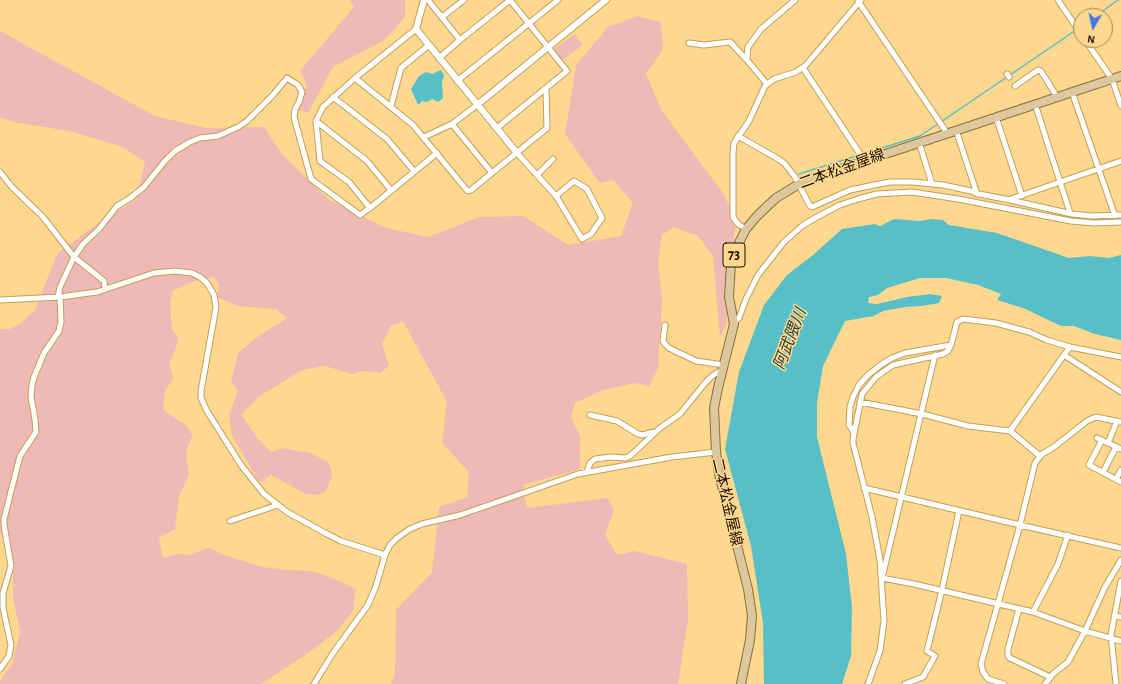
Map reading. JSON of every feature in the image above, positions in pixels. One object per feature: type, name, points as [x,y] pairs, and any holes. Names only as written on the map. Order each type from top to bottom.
[{"type":"main road","name":"二本松金屋線","points":[[741,684],[750,640],[752,616],[748,589],[719,474],[716,452],[714,408],[723,367],[732,338],[734,322],[728,297],[731,264],[735,251],[746,230],[757,216],[776,198],[799,184],[862,157],[919,142],[1121,76]]},
{"type":"street","points":[[370,208],[349,182],[320,161],[316,121],[323,107],[355,78],[416,29],[424,0]]},
{"type":"street","points":[[428,0],[460,40]]},
{"type":"street","points":[[442,18],[464,0]]},
{"type":"street","points":[[439,58],[510,0],[567,71],[497,128]]},
{"type":"street","points":[[458,81],[529,23],[550,2],[558,0]]},
{"type":"street","points":[[424,137],[452,124],[606,0]]},
{"type":"street","points":[[747,60],[748,47],[761,29],[795,0]]},
{"type":"street","points":[[1058,0],[1073,21]]},
{"type":"street","points":[[746,230],[738,224],[733,217],[734,143],[749,121],[767,84],[774,79],[796,72],[803,68],[859,1],[947,133]]},
{"type":"street","points":[[416,29],[517,153],[556,196],[582,239],[591,234],[602,218],[587,189],[574,181],[556,196]]},
{"type":"street","points":[[689,42],[704,45],[730,42],[767,84]]},
{"type":"street","points":[[391,106],[401,68],[429,45]]},
{"type":"street","points":[[1091,48],[1112,79],[1121,106]]},
{"type":"street","points":[[803,68],[862,157]]},
{"type":"street","points":[[1015,86],[1038,70],[1041,71],[1057,97]]},
{"type":"street","points":[[0,669],[9,656],[11,645],[3,608],[3,593],[11,566],[4,519],[20,456],[36,432],[31,396],[34,377],[44,353],[59,331],[61,322],[59,297],[60,287],[74,257],[83,244],[108,219],[117,206],[144,187],[164,162],[175,152],[190,142],[200,138],[218,136],[238,127],[247,121],[273,95],[287,78],[298,85],[302,92],[295,109],[294,117],[311,179],[360,215],[436,153]]},
{"type":"street","points":[[355,78],[413,125],[468,191],[548,128],[546,88]]},
{"type":"street","points":[[1072,92],[1115,216]]},
{"type":"street","points":[[334,97],[387,139],[414,171]]},
{"type":"street","points":[[1035,104],[1070,213]]},
{"type":"street","points":[[996,117],[1022,196]]},
{"type":"street","points":[[316,121],[367,161],[391,190]]},
{"type":"street","points":[[452,124],[492,173]]},
{"type":"street","points":[[956,130],[977,194]]},
{"type":"street","points":[[738,136],[780,160],[792,172],[810,206],[812,207],[850,190],[874,184],[898,182],[932,184],[971,191],[977,194],[1070,213],[1092,216],[1121,215]]},
{"type":"street","points":[[919,142],[932,184]]},
{"type":"street","points":[[537,175],[553,159]]},
{"type":"street","points":[[1010,200],[1121,161]]},
{"type":"street","points":[[0,172],[12,187],[44,217],[74,257],[104,282],[106,289]]},
{"type":"street","points":[[734,322],[739,318],[746,299],[758,275],[784,242],[802,226],[840,205],[877,194],[912,192],[958,199],[1071,221],[1094,223],[1121,222]]},
{"type":"street","points":[[0,300],[59,297],[97,292],[154,273],[175,271],[196,275],[207,283],[214,295],[216,307],[201,391],[203,404],[241,465],[257,486],[287,512],[341,541],[385,554]]},
{"type":"street","points":[[868,684],[880,652],[884,621],[880,560],[873,523],[853,443],[860,402],[862,394],[866,388],[884,370],[893,365],[943,354],[948,351],[957,322],[963,319],[996,323],[1029,332],[1047,340],[1070,347],[1121,357]]},
{"type":"street","points":[[665,325],[663,341],[669,348],[696,361],[723,367]]},
{"type":"street","points":[[854,433],[849,425],[850,407],[859,386],[868,375],[887,361],[905,353],[951,345]]},
{"type":"street","points":[[1010,431],[1070,347]]},
{"type":"street","points":[[882,578],[935,355]]},
{"type":"street","points":[[1064,355],[1121,392]]},
{"type":"street","points":[[587,472],[590,463],[595,459],[626,458],[630,456],[658,430],[680,414],[705,383],[723,367]]},
{"type":"street","points":[[860,402],[922,414],[968,426],[1010,431],[1040,456]]},
{"type":"street","points":[[590,415],[617,421],[643,436],[658,430]]},
{"type":"street","points":[[1004,684],[988,679],[983,672],[982,664],[1036,463],[1040,456],[1092,419],[1096,418],[1119,422],[1108,443]]},
{"type":"street","points":[[1103,472],[1118,448],[1099,439],[1089,465],[1103,472],[1119,480],[1121,470]]},
{"type":"street","points":[[314,684],[333,653],[368,605],[376,586],[385,554],[390,545],[410,529],[422,524],[460,515],[559,480],[587,472],[716,452]]},
{"type":"street","points":[[864,488],[1121,548]]},
{"type":"street","points":[[230,521],[278,505]]},
{"type":"street","points":[[906,684],[923,677],[934,656],[927,652],[959,511]]},
{"type":"street","points":[[1033,612],[1056,569],[1068,535]]},
{"type":"street","points":[[1045,684],[1050,677],[1068,662],[1085,631],[1105,587],[1121,560]]},
{"type":"street","points":[[882,578],[942,590],[1033,612],[1085,631],[1121,641]]},
{"type":"street","points":[[1116,684],[1111,638],[1121,581]]},
{"type":"street","points":[[1019,609],[1008,649],[1008,656],[1050,677]]},
{"type":"street","points":[[1115,616],[1121,617]]},
{"type":"shaded area","points":[[350,0],[405,0],[405,16],[394,30],[381,42],[333,67],[308,113],[295,109],[307,86],[300,71],[354,7]]},
{"type":"shaded area","points":[[637,16],[661,22],[663,49],[646,74],[662,111],[725,196],[736,224],[726,282],[727,323],[720,337],[713,256],[698,236],[674,227],[662,235],[658,262],[662,299],[658,369],[649,386],[634,383],[603,390],[575,403],[571,417],[580,436],[580,469],[523,485],[527,508],[608,498],[614,511],[605,534],[617,555],[634,551],[687,564],[688,620],[678,684],[391,684],[395,674],[396,610],[432,572],[439,507],[467,497],[469,472],[442,443],[447,402],[403,321],[391,326],[382,344],[389,366],[380,373],[363,371],[352,374],[325,366],[302,370],[260,396],[241,414],[257,438],[271,452],[283,448],[310,453],[327,461],[332,471],[331,479],[326,491],[317,495],[306,494],[270,475],[264,481],[258,481],[232,435],[229,414],[238,391],[231,382],[238,353],[260,335],[287,318],[276,309],[237,306],[217,297],[219,285],[213,277],[191,282],[173,291],[170,303],[172,329],[178,338],[175,351],[169,363],[173,379],[165,391],[163,410],[187,426],[193,437],[189,443],[186,453],[189,475],[179,496],[175,529],[159,538],[163,558],[177,554],[188,555],[209,548],[224,555],[263,567],[311,571],[328,576],[356,589],[353,611],[338,630],[308,653],[261,684],[0,684],[0,680],[12,664],[20,632],[13,598],[13,561],[0,532],[0,329],[10,329],[20,324],[35,310],[57,254],[90,229],[136,199],[145,162],[123,147],[69,131],[13,122],[0,117],[0,31],[155,116],[206,128],[264,127],[282,154],[328,199],[386,228],[428,237],[479,217],[523,216],[568,245],[621,236],[633,203],[613,180],[600,183],[565,134],[576,65],[608,27]]},
{"type":"shaded area","points":[[575,34],[583,45],[562,60],[554,49]]},
{"type":"water","points":[[441,70],[444,75],[442,82],[443,98],[438,102],[432,99],[427,102],[422,101],[418,105],[411,89],[419,76],[426,72],[432,74]]},
{"type":"water","name":"阿武隈川","points":[[894,219],[920,221],[931,219],[943,220],[949,225],[997,233],[1069,258],[1089,256],[1109,258],[1121,255],[1121,340],[1095,334],[1074,326],[1061,326],[1023,308],[997,300],[1001,294],[978,285],[946,278],[920,278],[887,288],[878,295],[869,297],[868,303],[877,304],[907,297],[930,294],[942,296],[939,303],[883,311],[874,316],[845,321],[823,366],[817,403],[817,437],[846,554],[852,607],[851,656],[842,684],[764,684],[763,623],[751,546],[725,449],[739,372],[764,305],[787,275],[813,255],[842,229],[875,224],[880,226]]},
{"type":"waterway","points":[[1107,8],[1118,0]]},
{"type":"waterway","points":[[1010,75],[1073,32]]},
{"type":"waterway","points":[[799,174],[920,136],[1007,77]]}]
